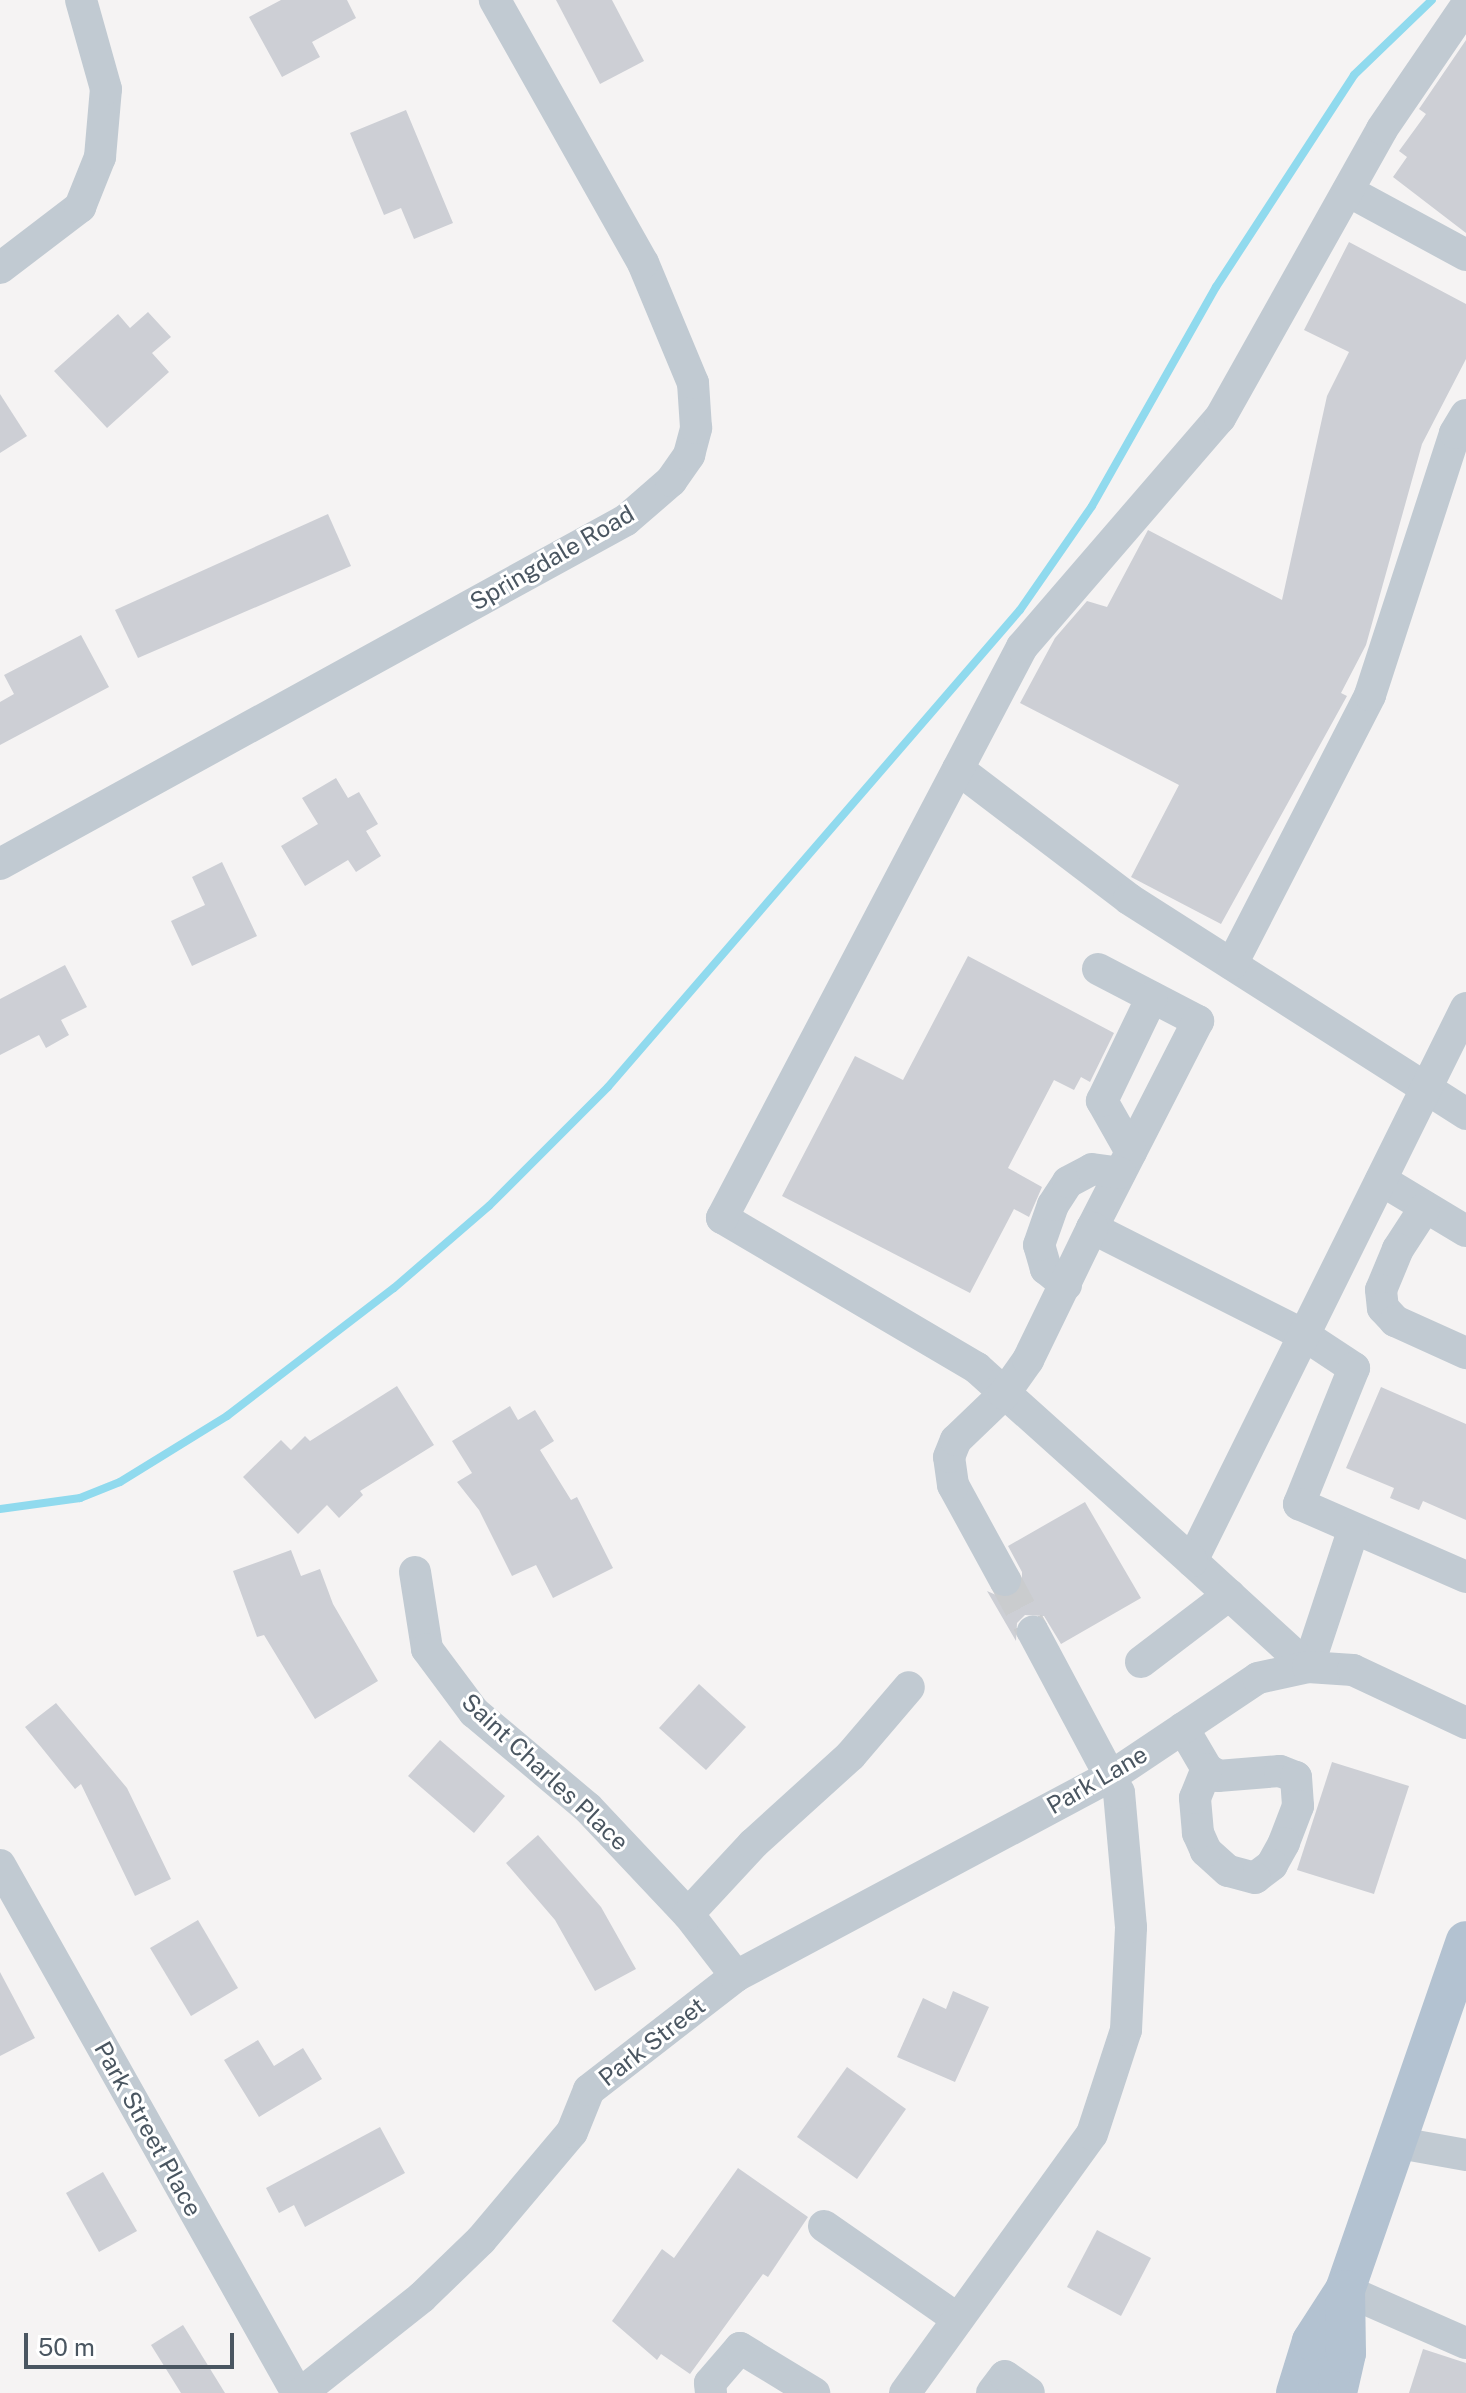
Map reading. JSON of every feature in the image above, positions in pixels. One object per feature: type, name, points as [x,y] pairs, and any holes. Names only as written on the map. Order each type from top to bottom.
[{"type":"main road","points":[[1296,2393],[1312,2341],[1345,2290],[1464,1954]]},
{"type":"main road","points":[[1337,2393],[1346,2353],[1345,2290]]},
{"type":"street","points":[[0,268],[80,207],[100,157],[106,89],[81,0]]},
{"type":"street","name":"Springdale Road","points":[[0,864],[626,520],[671,481],[689,455],[696,428],[693,383],[643,263],[495,0]]},
{"type":"street","points":[[1353,1531],[1308,1667],[977,1368],[722,1218],[1022,647],[1220,418],[1382,129],[1466,6]]},
{"type":"street","points":[[1348,191],[1466,255]]},
{"type":"street","points":[[1232,964],[1370,695],[1455,433],[1466,415]]},
{"type":"street","points":[[958,769],[1129,899],[1466,1114]]},
{"type":"street","points":[[1005,1580],[953,1485],[949,1457],[956,1440],[1004,1394],[1028,1360],[1198,1021],[1098,969]]},
{"type":"street","points":[[1126,1162],[1102,1101],[1152,997]]},
{"type":"street","points":[[1192,1561],[1466,1008]]},
{"type":"street","points":[[1066,1285],[1046,1269],[1039,1245],[1053,1205],[1068,1182],[1092,1169],[1126,1162]]},
{"type":"street","points":[[1381,1180],[1424,1209],[1466,1231]]},
{"type":"street","points":[[1424,1209],[1398,1249],[1381,1290],[1383,1308],[1395,1321],[1466,1353]]},
{"type":"street","points":[[1092,1228],[1304,1335],[1354,1368],[1299,1504],[1353,1531],[1466,1577]]},
{"type":"street","name":"Saint Charles Place","points":[[415,1572],[427,1649],[474,1712],[588,1808],[688,1914]]},
{"type":"street","points":[[1141,1662],[1229,1595]]},
{"type":"street","points":[[911,2391],[958,2319],[1092,2134],[1126,2030],[1131,1927],[1113,1775],[1033,1632]]},
{"type":"street","name":"Park Lane","points":[[736,1976],[1113,1775],[1258,1678],[1308,1667],[1353,1670],[1466,1723]]},
{"type":"street","points":[[736,1976],[688,1914],[753,1844],[851,1755],[909,1687]]},
{"type":"street","points":[[1183,1728],[1207,1769]]},
{"type":"street","name":"Park Street Place","points":[[0,1865],[299,2393]]},
{"type":"street","name":"Park Street","points":[[299,2393],[422,2297],[481,2240],[572,2132],[589,2090],[736,1976]]},
{"type":"street","points":[[1399,2143],[1466,2155]]},
{"type":"street","points":[[824,2226],[958,2319]]},
{"type":"street","points":[[1345,2290],[1466,2343]]},
{"type":"street","points":[[711,2393],[710,2383],[740,2348],[814,2393]]},
{"type":"street","points":[[992,2393],[1005,2376],[1029,2393]]},
{"type":"building","points":[[281,0],[347,0],[356,18],[312,42],[320,57],[282,77],[249,17]]},
{"type":"building","points":[[556,0],[612,0],[644,61],[600,84]]},
{"type":"building","points":[[1466,40],[1466,233],[1393,177],[1407,157],[1399,151],[1426,114],[1419,109]]},
{"type":"building","points":[[406,110],[453,223],[414,239],[401,208],[384,215],[350,133]]},
{"type":"building","points":[[1349,242],[1466,304],[1466,359],[1422,444],[1366,645],[1341,693],[1347,696],[1221,924],[1131,877],[1179,785],[1020,703],[1055,638],[1087,601],[1107,607],[1148,530],[1282,600],[1327,396],[1349,352],[1304,330]]},
{"type":"building","points":[[148,312],[171,337],[152,353],[169,372],[107,428],[54,371],[118,314],[130,328]]},
{"type":"building","points":[[0,394],[27,436],[0,453]]},
{"type":"building","points":[[328,514],[351,566],[138,658],[115,610]]},
{"type":"building","points":[[81,635],[109,687],[0,745],[0,702],[14,694],[4,675]]},
{"type":"building","points":[[336,778],[348,798],[359,792],[378,824],[366,831],[381,856],[356,872],[348,860],[305,886],[281,846],[318,824],[302,798]]},
{"type":"building","points":[[222,862],[257,936],[192,966],[171,921],[205,905],[192,877]]},
{"type":"building","points":[[968,956],[1114,1033],[1090,1082],[1081,1077],[1074,1090],[1054,1080],[1008,1168],[1042,1187],[1029,1217],[1014,1209],[970,1293],[782,1196],[855,1056],[903,1080]]},
{"type":"building","points":[[65,965],[87,1007],[61,1020],[69,1035],[46,1048],[39,1035],[0,1055],[0,999]]},
{"type":"building","points":[[397,1386],[434,1445],[360,1491],[363,1495],[339,1518],[327,1505],[298,1534],[243,1477],[281,1440],[291,1450],[305,1436],[310,1441]]},
{"type":"building","points":[[1381,1387],[1466,1424],[1466,1520],[1423,1501],[1419,1510],[1390,1498],[1394,1488],[1346,1468]]},
{"type":"building","points":[[510,1406],[518,1420],[535,1410],[554,1441],[540,1450],[571,1500],[577,1497],[613,1568],[553,1598],[536,1565],[512,1576],[479,1510],[457,1482],[472,1473],[452,1441]]},
{"type":"building","points":[[1085,1502],[1141,1598],[1061,1644],[1044,1616],[1025,1615],[1017,1623],[1016,1641],[987,1591],[1005,1599],[1022,1589],[1022,1572],[1008,1546]]},
{"type":"building","points":[[291,1550],[301,1576],[320,1569],[333,1604],[378,1681],[315,1719],[264,1635],[257,1637],[233,1571]]},
{"type":"building","points":[[699,1684],[746,1727],[706,1770],[659,1728]]},
{"type":"building","points":[[56,1703],[127,1788],[171,1879],[135,1896],[81,1784],[75,1789],[25,1727]]},
{"type":"building","points":[[440,1740],[505,1796],[474,1833],[408,1776]]},
{"type":"building","points":[[1332,1762],[1409,1786],[1374,1894],[1297,1870]]},
{"type":"building","points":[[538,1835],[601,1907],[636,1969],[595,1991],[555,1920],[506,1863]]},
{"type":"building","points":[[198,1920],[238,1988],[191,2016],[150,1948]]},
{"type":"building","points":[[0,1972],[35,2038],[0,2056]]},
{"type":"building","points":[[953,1991],[989,2007],[955,2082],[897,2057],[923,1998],[946,2009]]},
{"type":"building","points":[[258,2040],[274,2066],[303,2048],[322,2079],[259,2117],[224,2060]]},
{"type":"building","points":[[847,2067],[906,2109],[857,2179],[797,2137]]},
{"type":"building","points":[[380,2127],[405,2173],[305,2227],[294,2205],[279,2213],[266,2188]]},
{"type":"building","points":[[738,2168],[808,2217],[768,2277],[763,2274],[690,2374],[661,2354],[657,2360],[612,2321],[662,2249],[674,2258]]},
{"type":"building","points":[[103,2172],[137,2231],[99,2252],[66,2193]]},
{"type":"building","points":[[1097,2230],[1151,2258],[1121,2316],[1067,2287]]},
{"type":"building","points":[[183,2325],[225,2393],[181,2393],[151,2345]]},
{"type":"building","points":[[1423,2349],[1466,2363],[1466,2393],[1409,2393]]},
{"type":"waterway","points":[[0,1509],[80,1498],[120,1482],[227,1416],[394,1288],[489,1206],[608,1087],[1020,610],[1092,506],[1216,287],[1354,75],[1432,0]]},
{"type":"tunnel","points":[[1005,1580],[1033,1632]]}]
